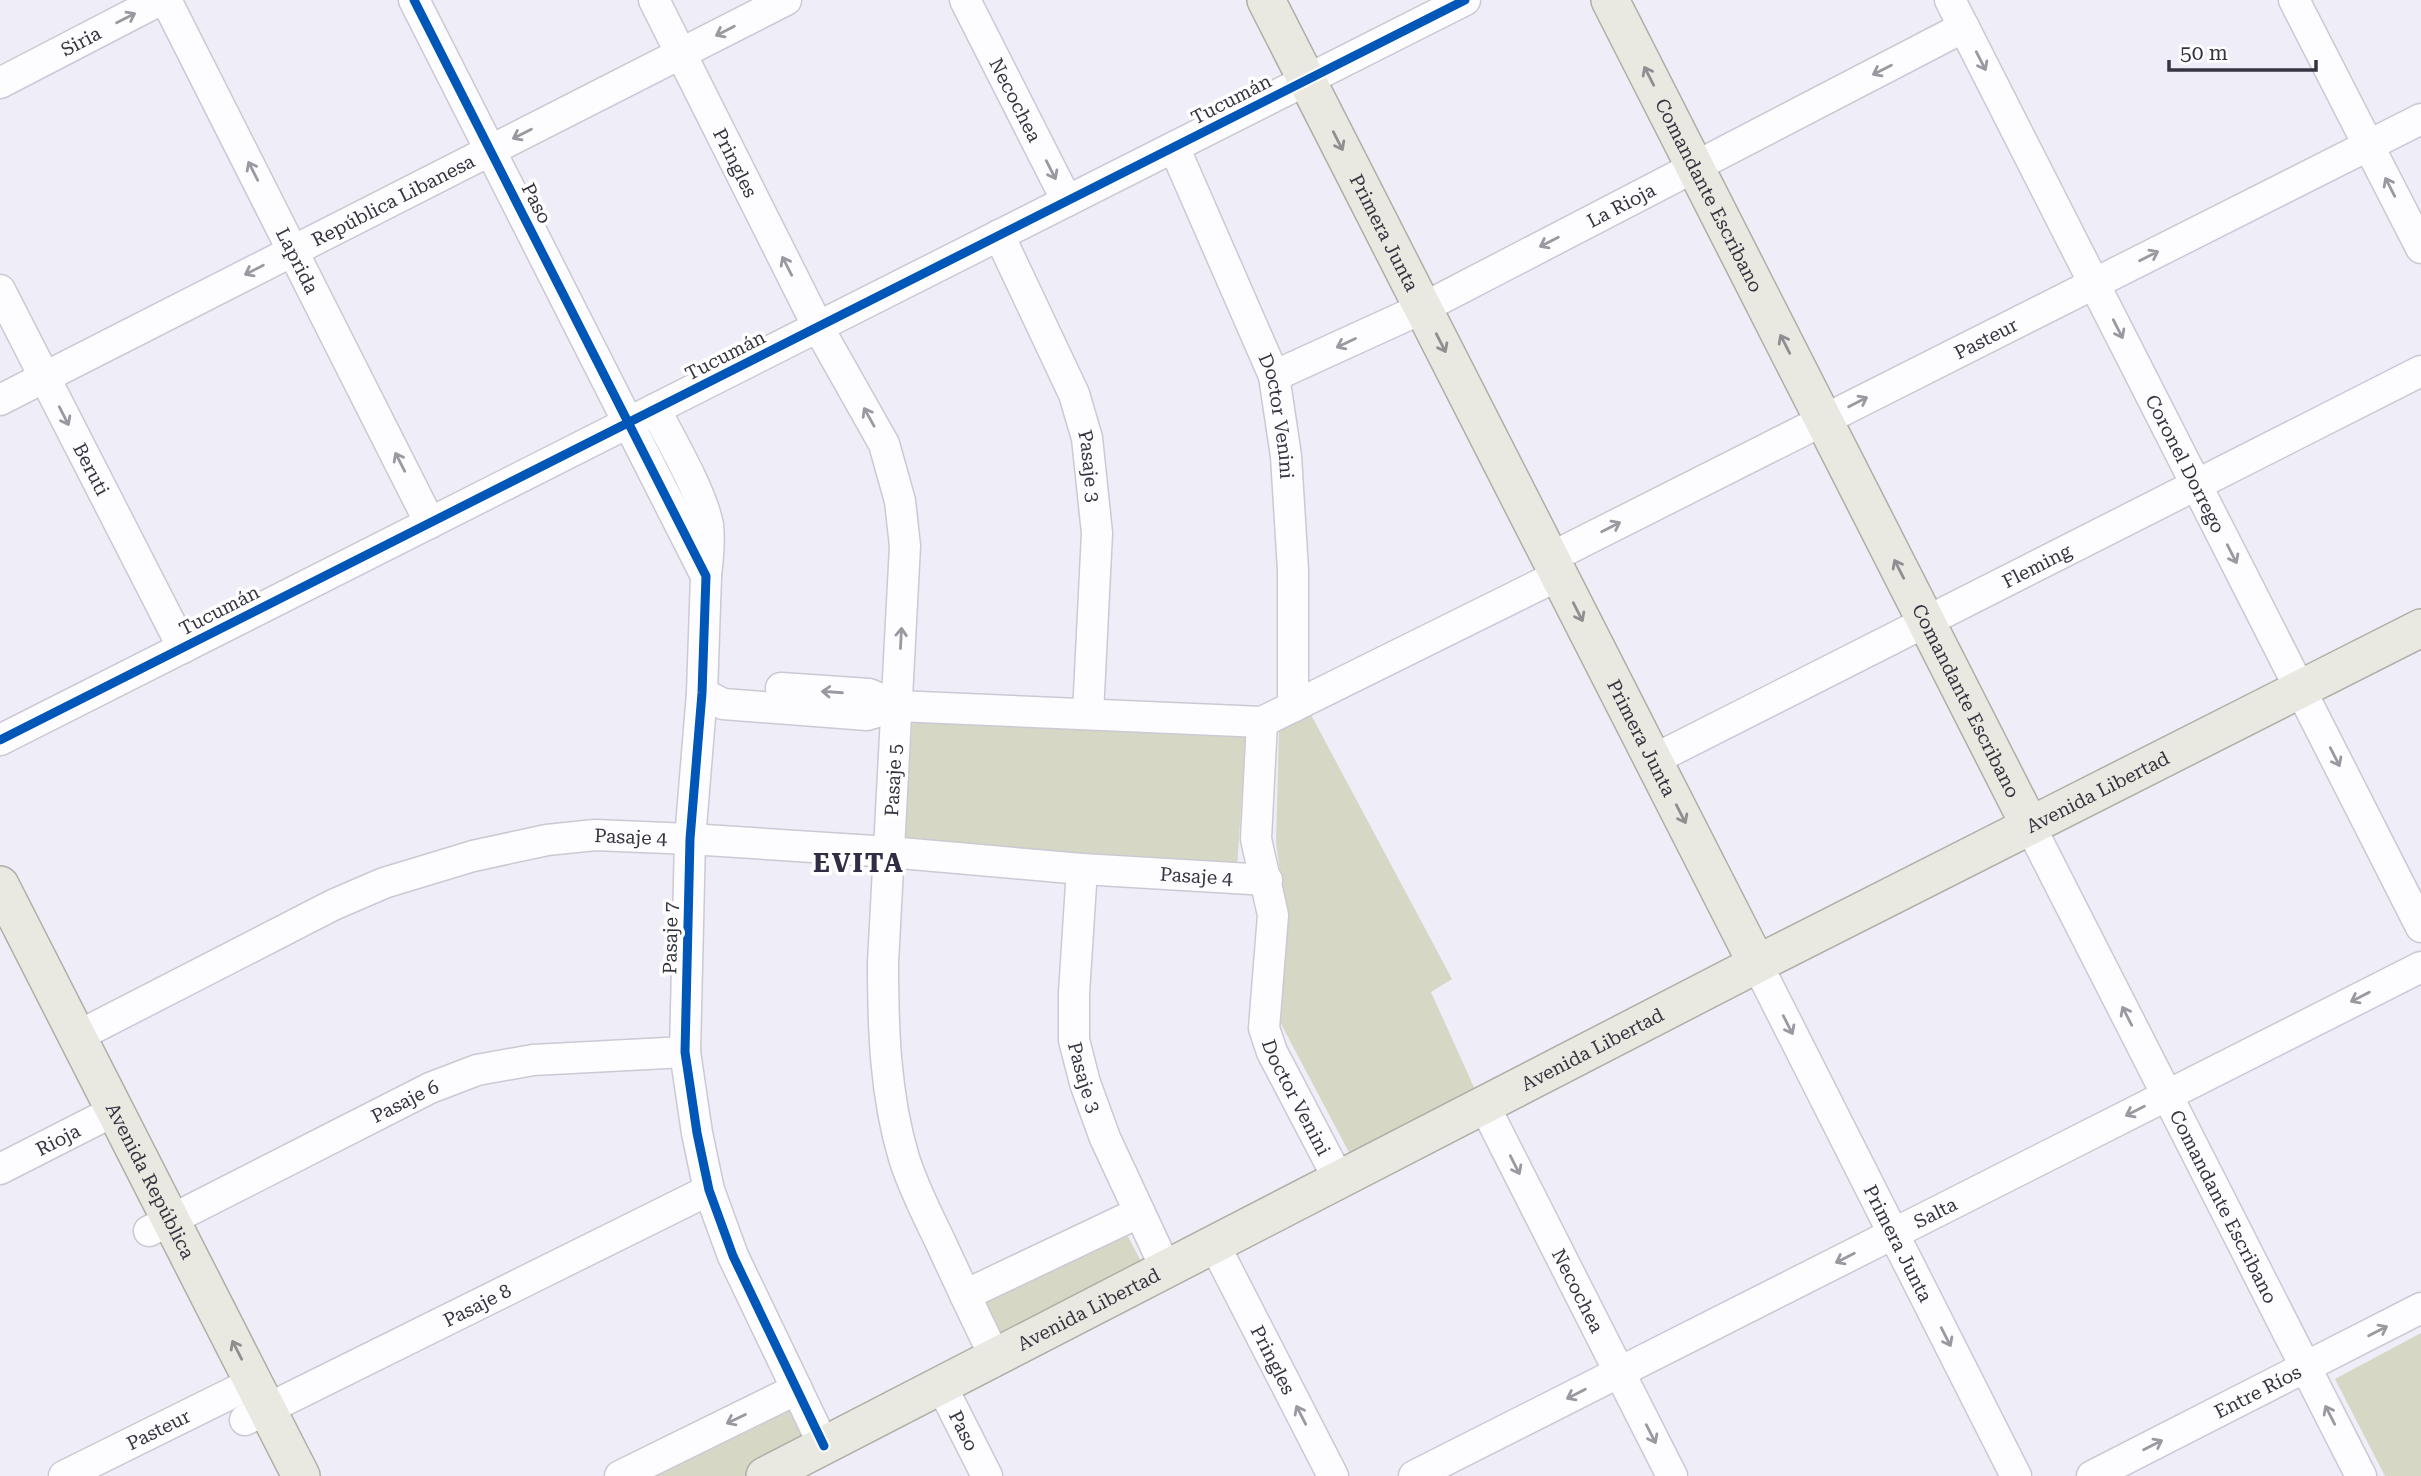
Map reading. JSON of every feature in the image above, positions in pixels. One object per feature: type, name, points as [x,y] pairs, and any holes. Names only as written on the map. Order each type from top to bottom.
[{"type":"main road","name":"Primera Junta","points":[[1266,0],[1757,964]]},
{"type":"main road","name":"Comandante Escribano","points":[[1611,0],[2030,826]]},
{"type":"main road","name":"Avenida Libertad","points":[[765,1476],[1757,964],[2421,628]]},
{"type":"main road","name":"Avenida República","points":[[0,886],[78,1036],[105,1116]]},
{"type":"main road","name":"Avenida República","points":[[0,935],[105,1116],[249,1401],[301,1476]]},
{"type":"main road","name":"Avenida República","points":[[249,1401],[273,1476]]},
{"type":"street","name":"Siria","points":[[0,83],[160,0]]},
{"type":"street","name":"Laprida","points":[[166,0],[430,523]]},
{"type":"street","name":"Paso","points":[[414,0],[490,150],[642,416]]},
{"type":"street","name":"Pringles","points":[[654,0],[818,327]]},
{"type":"street","name":"República Libanesa","points":[[0,400],[786,0]]},
{"type":"street","name":"Necochea","points":[[965,0],[1066,201]]},
{"type":"street","name":"Tucumán","points":[[0,740],[1465,0]]},
{"type":"street","name":"Coronel Dorrego","points":[[1950,0],[2421,927]]},
{"type":"street","points":[[2294,0],[2421,248]]},
{"type":"street","name":"La Rioja","points":[[1274,376],[1423,308],[1964,27]]},
{"type":"street","name":"Pasteur","points":[[1262,722],[1824,420],[2421,119]]},
{"type":"street","name":"Doctor Venini","points":[[1174,147],[1274,376],[1286,456],[1293,570],[1293,707]]},
{"type":"street","name":"Pasaje 3","points":[[999,235],[1074,394],[1087,438],[1097,533],[1088,715]]},
{"type":"street","name":"Beruti","points":[[0,290],[183,648]]},
{"type":"street","name":"Pasaje 5","points":[[818,327],[884,444],[900,501],[905,546],[883,963],[883,1020],[894,1117],[904,1159],[917,1191],[995,1357]]},
{"type":"street","name":"Fleming","points":[[1653,760],[2421,371]]},
{"type":"street","name":"Pasaje 7","points":[[642,416],[706,576],[702,693],[690,839],[685,1052],[697,1133],[709,1190],[733,1256],[824,1446]]},
{"type":"street","points":[[702,693],[723,704],[867,715],[897,706],[1262,722]]},
{"type":"street","name":"Doctor Venini","points":[[1262,722],[1256,839],[1273,915],[1264,1028],[1272,1052],[1339,1180]]},
{"type":"street","name":"Comandante Escribano","points":[[2030,826],[2361,1476]]},
{"type":"street","name":"Pasaje 4","points":[[78,1036],[333,905],[384,883],[472,856],[547,840],[595,835],[690,839],[889,852],[1082,869],[1267,880]]},
{"type":"street","name":"Pasaje 3","points":[[1082,869],[1074,993],[1074,1040],[1085,1083],[1105,1138],[1166,1269]]},
{"type":"street","name":"Primera Junta","points":[[1757,964],[2016,1476]]},
{"type":"street","name":"Salta","points":[[1414,1476],[2421,967]]},
{"type":"street","name":"Pasaje 6","points":[[160,1226],[430,1088],[477,1070],[533,1060],[685,1052]]},
{"type":"street","name":"Necochea","points":[[1484,1105],[1672,1476]]},
{"type":"street","name":"Rioja","points":[[0,1169],[105,1116]]},
{"type":"street","name":"Pasaje 8","points":[[249,1401],[709,1190]]},
{"type":"street","points":[[965,1295],[1138,1213]]},
{"type":"street","name":"Pringles","points":[[1214,1244],[1333,1476]]},
{"type":"street","name":"Entre Ríos","points":[[2092,1476],[2421,1308]]},
{"type":"street","name":"Paso","points":[[941,1385],[987,1476]]},
{"type":"street","points":[[620,1476],[797,1389]]},
{"type":"street","name":"Pasteur","points":[[64,1476],[249,1401]]},
{"type":"green space","points":[[1309,711],[1452,979],[1431,992],[1476,1092],[1351,1156],[1280,1022],[1284,902],[1276,842],[1279,730]]},
{"type":"green space","points":[[913,713],[1246,735],[1237,867],[904,845]]},
{"type":"green space","points":[[1124,1229],[1143,1265],[1001,1337],[983,1304]]},
{"type":"green space","points":[[2421,1333],[2421,1476],[2385,1476],[2335,1379]]},
{"type":"green space","points":[[792,1404],[812,1443],[747,1476],[645,1476]]},
{"type":"cycle path","points":[[414,0],[706,576],[702,693],[690,839],[685,1052],[709,1190],[733,1256],[824,1446]]},
{"type":"cycle path","points":[[0,740],[1465,0]]},
{"type":"district","name":"EVITA","points":[[859,863]]}]
